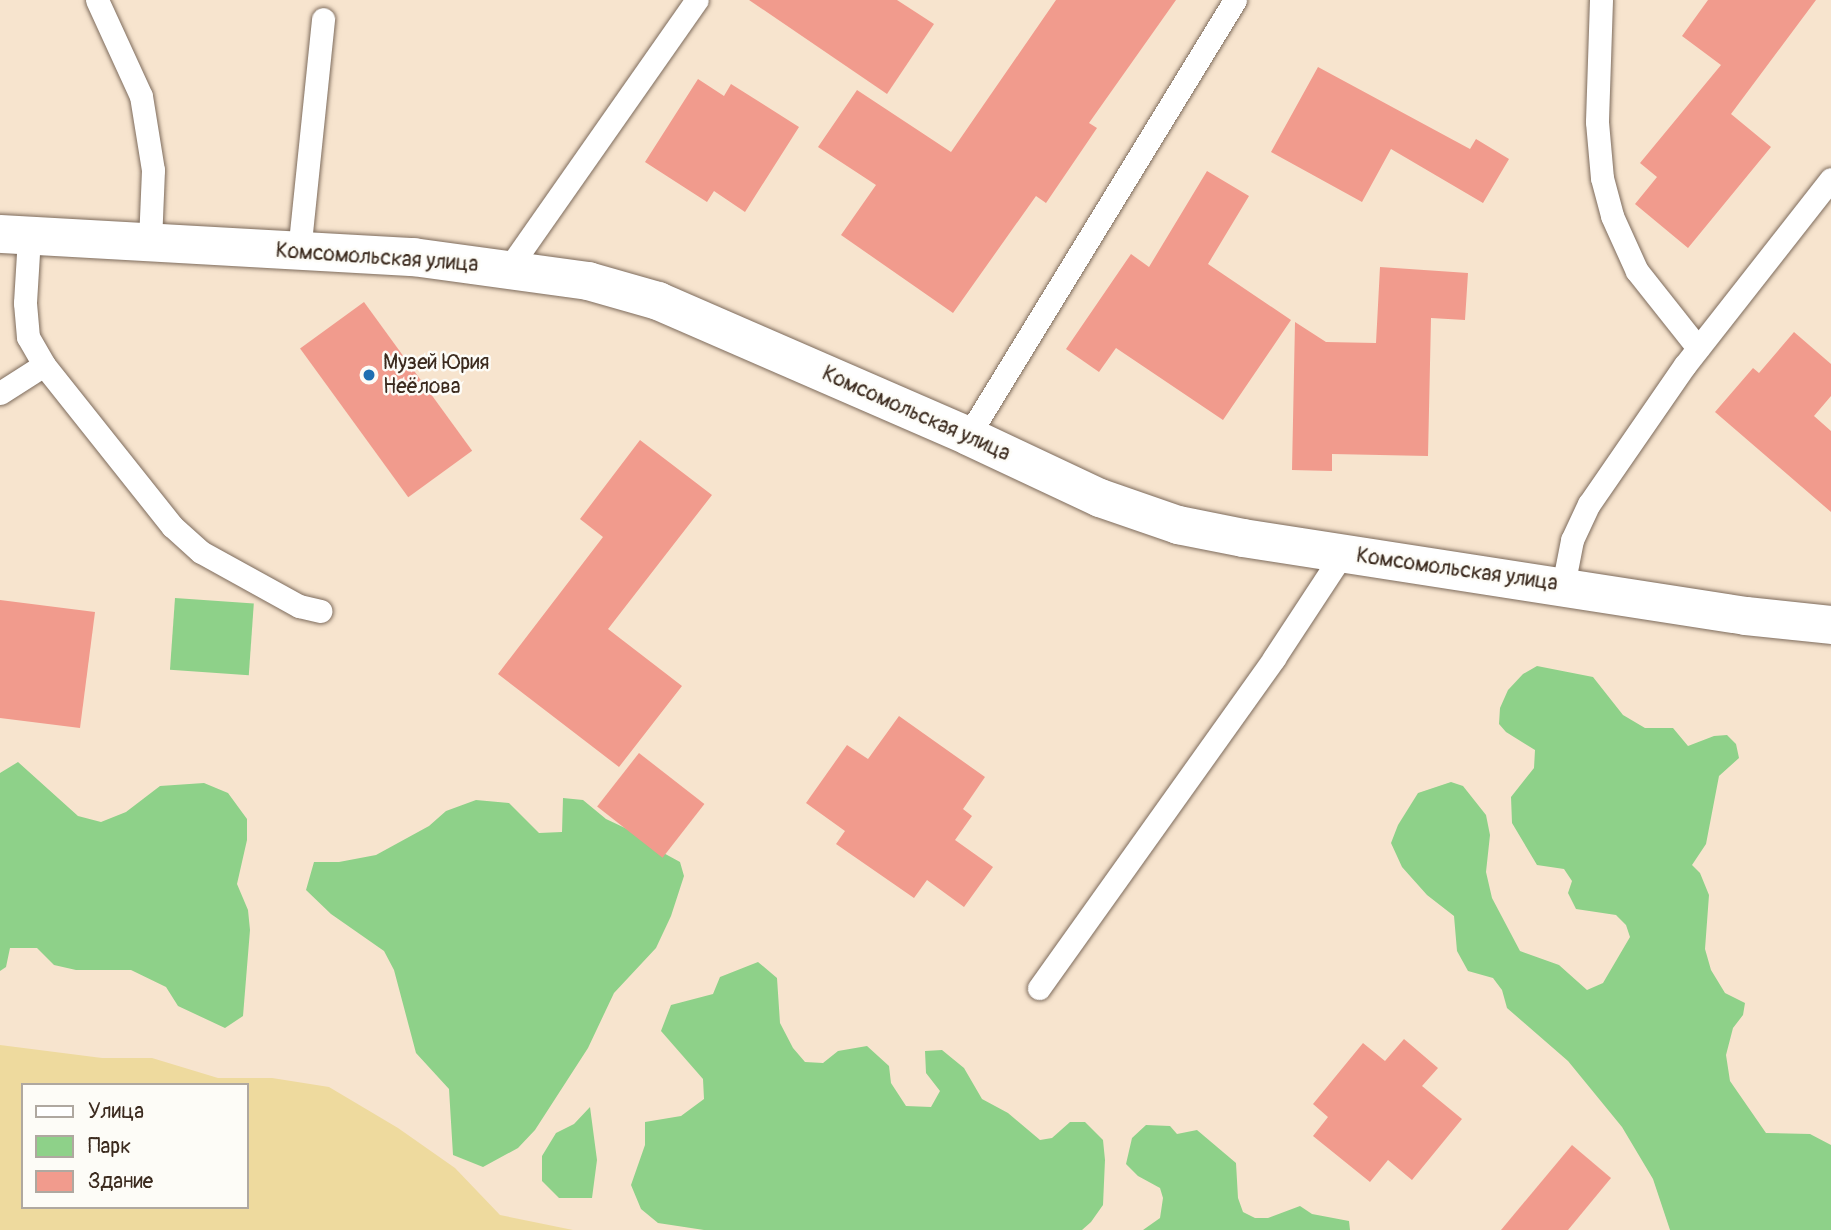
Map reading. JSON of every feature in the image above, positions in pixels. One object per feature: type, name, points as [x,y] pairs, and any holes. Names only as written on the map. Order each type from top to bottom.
[{"type":"street","name":"Комсомольская улица","points":[[15,236],[413,257],[509,268],[588,281],[658,301],[968,436],[1100,498],[1178,525],[1746,615],[1831,625]]},
{"type":"lane","points":[[97,0],[141,96],[153,170],[150,242]]},
{"type":"lane","points":[[509,268],[697,0]]},
{"type":"lane","points":[[968,436],[1235,0]]},
{"type":"lane","points":[[1601,0],[1597,122],[1602,178],[1612,216],[1637,271],[1698,348]]},
{"type":"lane","points":[[299,252],[323,19]]},
{"type":"lane","points":[[1563,586],[1572,540],[1589,503],[1698,348],[1831,179]]},
{"type":"lane","points":[[15,236],[28,337],[44,365],[172,526],[201,552],[299,606],[320,611]]},
{"type":"lane","points":[[0,393],[44,365]]},
{"type":"lane","points":[[1039,988],[1274,658],[1343,553]]},
{"type":"green space","points":[[175,598],[254,604],[249,675],[170,670]]},
{"type":"green space","points":[[1537,666],[1593,677],[1623,715],[1645,728],[1673,728],[1688,746],[1714,736],[1727,735],[1736,744],[1739,758],[1719,776],[1706,844],[1692,865],[1700,873],[1709,895],[1705,949],[1711,970],[1725,993],[1745,1003],[1743,1015],[1733,1028],[1726,1055],[1730,1081],[1766,1133],[1810,1134],[1831,1145],[1831,1230],[1670,1230],[1653,1179],[1622,1127],[1568,1061],[1507,1008],[1502,990],[1493,978],[1468,971],[1457,951],[1454,916],[1427,895],[1402,867],[1391,843],[1398,825],[1418,793],[1451,782],[1463,786],[1486,815],[1490,835],[1486,872],[1492,898],[1520,951],[1559,965],[1587,990],[1603,983],[1630,937],[1626,925],[1616,915],[1576,909],[1568,893],[1572,881],[1564,869],[1537,865],[1512,823],[1511,797],[1534,768],[1535,750],[1506,732],[1499,724],[1500,708],[1508,690],[1523,674]]},
{"type":"green space","points":[[18,762],[78,816],[101,822],[126,812],[160,786],[204,783],[228,793],[247,819],[247,840],[237,884],[248,910],[250,930],[243,1016],[225,1028],[178,1006],[166,987],[131,970],[76,970],[54,965],[37,948],[10,948],[6,967],[0,971],[0,773]]},
{"type":"green space","points":[[563,798],[583,800],[606,819],[642,836],[658,850],[680,862],[684,876],[671,916],[656,948],[614,993],[588,1048],[535,1130],[518,1148],[483,1167],[453,1155],[449,1089],[416,1053],[394,970],[384,951],[331,914],[306,890],[314,862],[339,862],[376,855],[429,826],[446,811],[476,800],[509,803],[539,833],[562,832]]},
{"type":"green space","points":[[758,962],[777,978],[780,1023],[793,1048],[805,1062],[823,1063],[838,1051],[867,1046],[889,1066],[891,1083],[906,1106],[931,1107],[940,1091],[926,1073],[925,1051],[942,1050],[964,1068],[982,1099],[1008,1113],[1040,1140],[1052,1138],[1070,1122],[1085,1122],[1103,1140],[1105,1160],[1103,1205],[1091,1222],[1082,1230],[704,1230],[658,1223],[641,1209],[631,1185],[645,1145],[645,1122],[681,1116],[704,1099],[703,1079],[661,1031],[671,1005],[713,994],[720,977]]},
{"type":"green space","points":[[590,1107],[597,1160],[592,1198],[559,1198],[542,1181],[542,1156],[556,1133],[574,1124]]},
{"type":"green space","points":[[1146,1125],[1170,1126],[1177,1134],[1197,1130],[1236,1163],[1238,1198],[1243,1212],[1255,1218],[1268,1218],[1300,1206],[1312,1214],[1349,1221],[1350,1230],[1143,1230],[1160,1218],[1163,1198],[1160,1188],[1138,1176],[1126,1164],[1132,1138]]},
{"type":"sand","points":[[0,1045],[102,1058],[152,1058],[218,1078],[272,1078],[329,1087],[398,1128],[455,1168],[500,1215],[573,1230],[0,1230]]},
{"type":"building","points":[[749,0],[897,0],[934,24],[887,94]]},
{"type":"building","points":[[1056,0],[1176,0],[1089,123],[1097,128],[1046,203],[1036,196],[953,313],[841,235],[876,185],[818,147],[857,90],[951,152]]},
{"type":"building","points":[[1708,0],[1816,0],[1731,114],[1771,147],[1688,248],[1635,204],[1657,177],[1640,163],[1721,65],[1682,36]]},
{"type":"building","points":[[1318,67],[1470,149],[1476,139],[1509,159],[1483,203],[1391,149],[1362,202],[1271,152]]},
{"type":"building","points":[[698,79],[724,96],[731,84],[799,127],[745,212],[714,191],[707,202],[645,162]]},
{"type":"building","points":[[1207,171],[1249,196],[1208,264],[1291,320],[1223,420],[1116,348],[1099,372],[1066,349],[1131,254],[1149,267]]},
{"type":"building","points":[[1380,267],[1468,273],[1465,320],[1431,318],[1428,456],[1332,454],[1332,471],[1292,470],[1295,322],[1326,342],[1376,343]]},
{"type":"building","points":[[364,302],[472,451],[408,497],[300,348]]},
{"type":"building","points":[[1794,332],[1831,364],[1831,396],[1814,416],[1831,431],[1831,512],[1715,412],[1753,368],[1759,373]]},
{"type":"building","points":[[640,440],[712,495],[608,629],[682,686],[619,767],[498,674],[603,537],[580,519]]},
{"type":"building","points":[[0,600],[95,612],[80,728],[0,718]]},
{"type":"building","points":[[899,716],[985,777],[963,809],[972,816],[955,840],[993,867],[964,907],[927,880],[914,898],[836,844],[845,831],[806,803],[847,745],[868,759]]},
{"type":"building","points":[[639,753],[704,804],[663,858],[597,807]]},
{"type":"building","points":[[1404,1039],[1438,1068],[1422,1086],[1462,1119],[1412,1180],[1388,1160],[1370,1182],[1313,1136],[1328,1117],[1313,1104],[1363,1043],[1385,1061]]},
{"type":"building","points":[[1572,1145],[1611,1178],[1568,1230],[1501,1230]]},
{"type":"place","name":"Музей Юрия Неёлова","points":[[369,375]]}]
